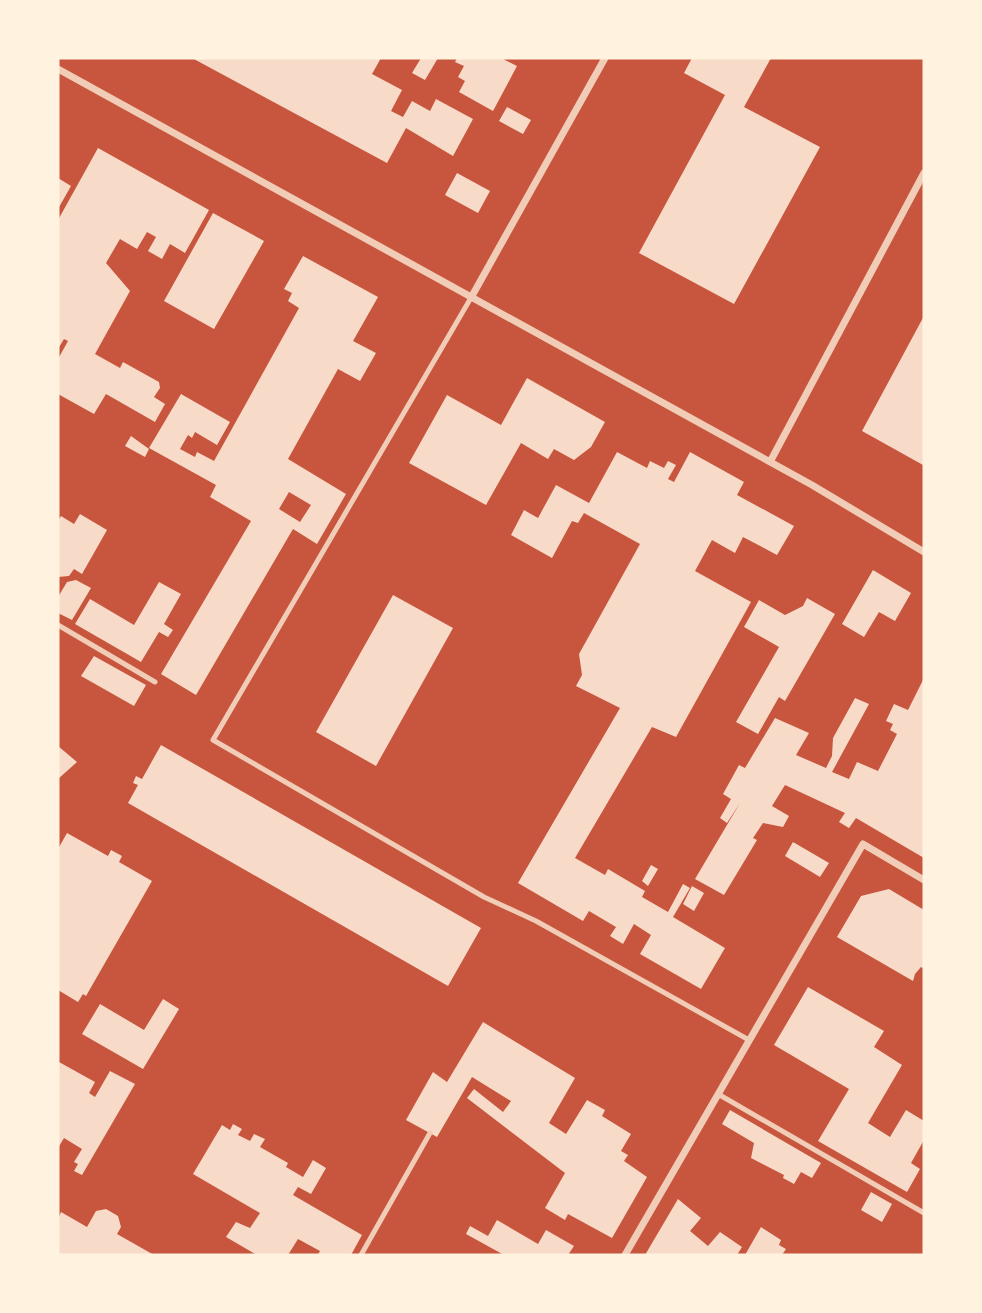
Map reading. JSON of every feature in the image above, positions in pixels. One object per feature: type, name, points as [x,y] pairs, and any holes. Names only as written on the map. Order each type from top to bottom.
[{"type":"street","points":[[472,296],[605,58]]},
{"type":"street","points":[[58,69],[770,461],[924,552]]},
{"type":"street","points":[[770,461],[924,173]]},
{"type":"street","points":[[625,1255],[863,844],[924,880]]},
{"type":"lane","points":[[472,296],[213,740],[484,897],[536,921],[749,1040]]},
{"type":"lane","points":[[58,625],[155,682]]},
{"type":"lane","points":[[717,1094],[924,1213]]},
{"type":"lane","points":[[360,1255],[430,1133]]},
{"type":"building","points":[[192,58],[381,58],[372,74],[402,90],[391,111],[403,117],[412,101],[430,111],[436,99],[473,119],[453,156],[406,128],[387,163]]},
{"type":"building","points":[[421,58],[438,58],[425,80],[412,73]]},
{"type":"building","points":[[457,58],[501,58],[517,66],[493,111],[459,92],[465,81],[458,77],[464,66],[455,62]]},
{"type":"building","points":[[692,58],[771,58],[744,107],[820,147],[734,304],[639,253],[725,95],[684,73]]},
{"type":"building","points":[[507,107],[531,120],[523,134],[499,121]]},
{"type":"building","points":[[98,148],[209,210],[185,253],[170,244],[162,259],[148,251],[156,237],[147,232],[137,249],[120,239],[106,263],[130,291],[95,354],[120,368],[123,362],[159,382],[160,388],[154,397],[165,404],[155,422],[106,394],[94,414],[58,394],[58,359],[68,341],[64,339],[58,349],[58,220]]},
{"type":"building","points":[[457,173],[490,191],[478,213],[445,195]]},
{"type":"building","points":[[58,178],[71,186],[58,209]]},
{"type":"building","points":[[213,213],[264,241],[214,329],[164,301]]},
{"type":"building","points":[[303,256],[378,297],[353,341],[376,353],[360,381],[338,369],[288,459],[346,494],[317,544],[293,529],[196,695],[161,674],[251,521],[210,497],[216,485],[149,448],[181,394],[230,422],[217,445],[195,432],[192,438],[188,435],[180,449],[195,457],[197,452],[214,461],[299,308],[288,301],[292,293],[284,289]],"holes":[[[289,492],[311,505],[300,522],[279,509]]]},
{"type":"building","points":[[924,316],[924,463],[923,465],[862,431]]},
{"type":"building","points":[[527,378],[605,422],[591,447],[574,460],[554,449],[548,459],[521,443],[486,505],[409,463],[447,395],[501,425]]},
{"type":"building","points":[[131,436],[149,449],[145,457],[125,446]]},
{"type":"building","points":[[617,452],[647,468],[650,461],[664,468],[668,461],[676,465],[668,479],[674,482],[690,452],[744,482],[737,495],[794,526],[777,555],[743,537],[735,553],[712,540],[695,571],[751,602],[676,737],[652,727],[575,858],[605,875],[608,869],[645,891],[642,897],[668,912],[683,884],[690,888],[673,917],[725,948],[701,989],[640,954],[651,935],[634,924],[623,944],[610,936],[616,927],[589,911],[583,921],[518,883],[620,708],[576,686],[582,675],[579,654],[640,544],[584,513],[578,523],[572,521],[552,558],[511,535],[524,510],[538,518],[556,485],[589,503]]},
{"type":"building","points":[[80,514],[107,530],[82,574],[74,569],[69,576],[58,577],[58,521],[61,516],[74,524]]},
{"type":"building","points":[[873,570],[911,593],[895,621],[879,612],[864,637],[842,624]]},
{"type":"building","points":[[76,580],[91,588],[72,620],[58,613],[58,597],[67,582]]},
{"type":"building","points":[[159,582],[181,594],[164,624],[173,630],[168,637],[159,632],[141,662],[75,624],[90,599],[134,625]]},
{"type":"building","points":[[393,595],[453,628],[376,766],[316,732]]},
{"type":"building","points":[[807,598],[835,614],[785,701],[779,697],[758,734],[736,722],[779,647],[744,627],[759,600],[785,615],[803,606]]},
{"type":"building","points":[[94,656],[146,685],[134,706],[81,676]]},
{"type":"building","points":[[924,678],[924,858],[856,818],[849,828],[839,822],[845,813],[785,785],[772,806],[789,816],[783,827],[763,823],[753,838],[757,840],[724,895],[695,879],[740,803],[727,823],[720,818],[731,799],[723,794],[739,765],[745,768],[775,718],[809,733],[796,755],[826,768],[832,756],[833,738],[855,698],[869,704],[832,772],[849,779],[857,762],[878,771],[897,734],[890,730],[893,724],[886,721],[894,704],[908,710]]},
{"type":"building","points":[[161,745],[481,928],[448,986],[128,803],[138,785],[133,783],[136,776],[142,779]]},
{"type":"building","points":[[58,746],[77,762],[58,779]]},
{"type":"building","points":[[67,833],[108,856],[111,850],[122,856],[119,862],[152,881],[86,996],[83,994],[78,1002],[58,990],[58,849]]},
{"type":"building","points":[[793,842],[829,863],[820,877],[785,856]]},
{"type":"building","points":[[651,865],[658,869],[648,886],[642,881]]},
{"type":"building","points":[[692,886],[704,893],[694,911],[683,904]]},
{"type":"building","points":[[889,889],[924,910],[924,969],[921,967],[913,981],[837,937],[861,896]]},
{"type":"building","points":[[808,987],[884,1031],[874,1047],[902,1065],[868,1123],[890,1137],[906,1110],[924,1121],[924,1140],[911,1163],[920,1169],[907,1192],[818,1141],[849,1089],[774,1045]]},
{"type":"building","points":[[163,999],[179,1009],[143,1069],[82,1034],[100,1004],[144,1030]]},
{"type":"building","points":[[483,1022],[575,1078],[549,1123],[566,1134],[587,1100],[605,1110],[602,1116],[631,1134],[621,1151],[628,1155],[624,1161],[647,1177],[612,1238],[568,1214],[565,1220],[545,1208],[565,1173],[467,1098],[474,1089],[503,1112],[511,1101],[472,1077],[437,1137],[406,1120],[433,1072],[447,1082]]},
{"type":"building","points":[[59,1062],[95,1082],[89,1093],[95,1097],[110,1071],[135,1084],[82,1175],[74,1171],[78,1164],[74,1162],[82,1149],[64,1138],[58,1148]]},
{"type":"building","points":[[730,1110],[821,1163],[812,1178],[801,1172],[794,1184],[783,1178],[784,1175],[751,1158],[754,1143],[722,1124]]},
{"type":"building","points":[[233,1124],[242,1129],[238,1135],[250,1141],[254,1134],[265,1139],[260,1147],[288,1163],[286,1167],[303,1177],[313,1160],[326,1168],[311,1194],[298,1187],[293,1195],[362,1235],[351,1255],[318,1255],[320,1251],[298,1239],[288,1255],[257,1255],[226,1237],[236,1222],[250,1228],[260,1213],[193,1174],[222,1125],[230,1130]]},
{"type":"building","points":[[871,1192],[892,1204],[882,1222],[861,1210]]},
{"type":"building","points":[[678,1199],[701,1218],[690,1231],[708,1246],[720,1232],[742,1247],[737,1255],[645,1255]]},
{"type":"building","points":[[106,1209],[118,1216],[121,1227],[117,1234],[154,1255],[58,1255],[58,1219],[61,1212],[87,1227],[96,1211]]},
{"type":"building","points":[[497,1220],[538,1244],[546,1230],[574,1246],[568,1255],[504,1255],[466,1234],[470,1226],[488,1236]]},
{"type":"building","points":[[761,1227],[781,1240],[779,1245],[786,1249],[782,1255],[745,1255]]}]
